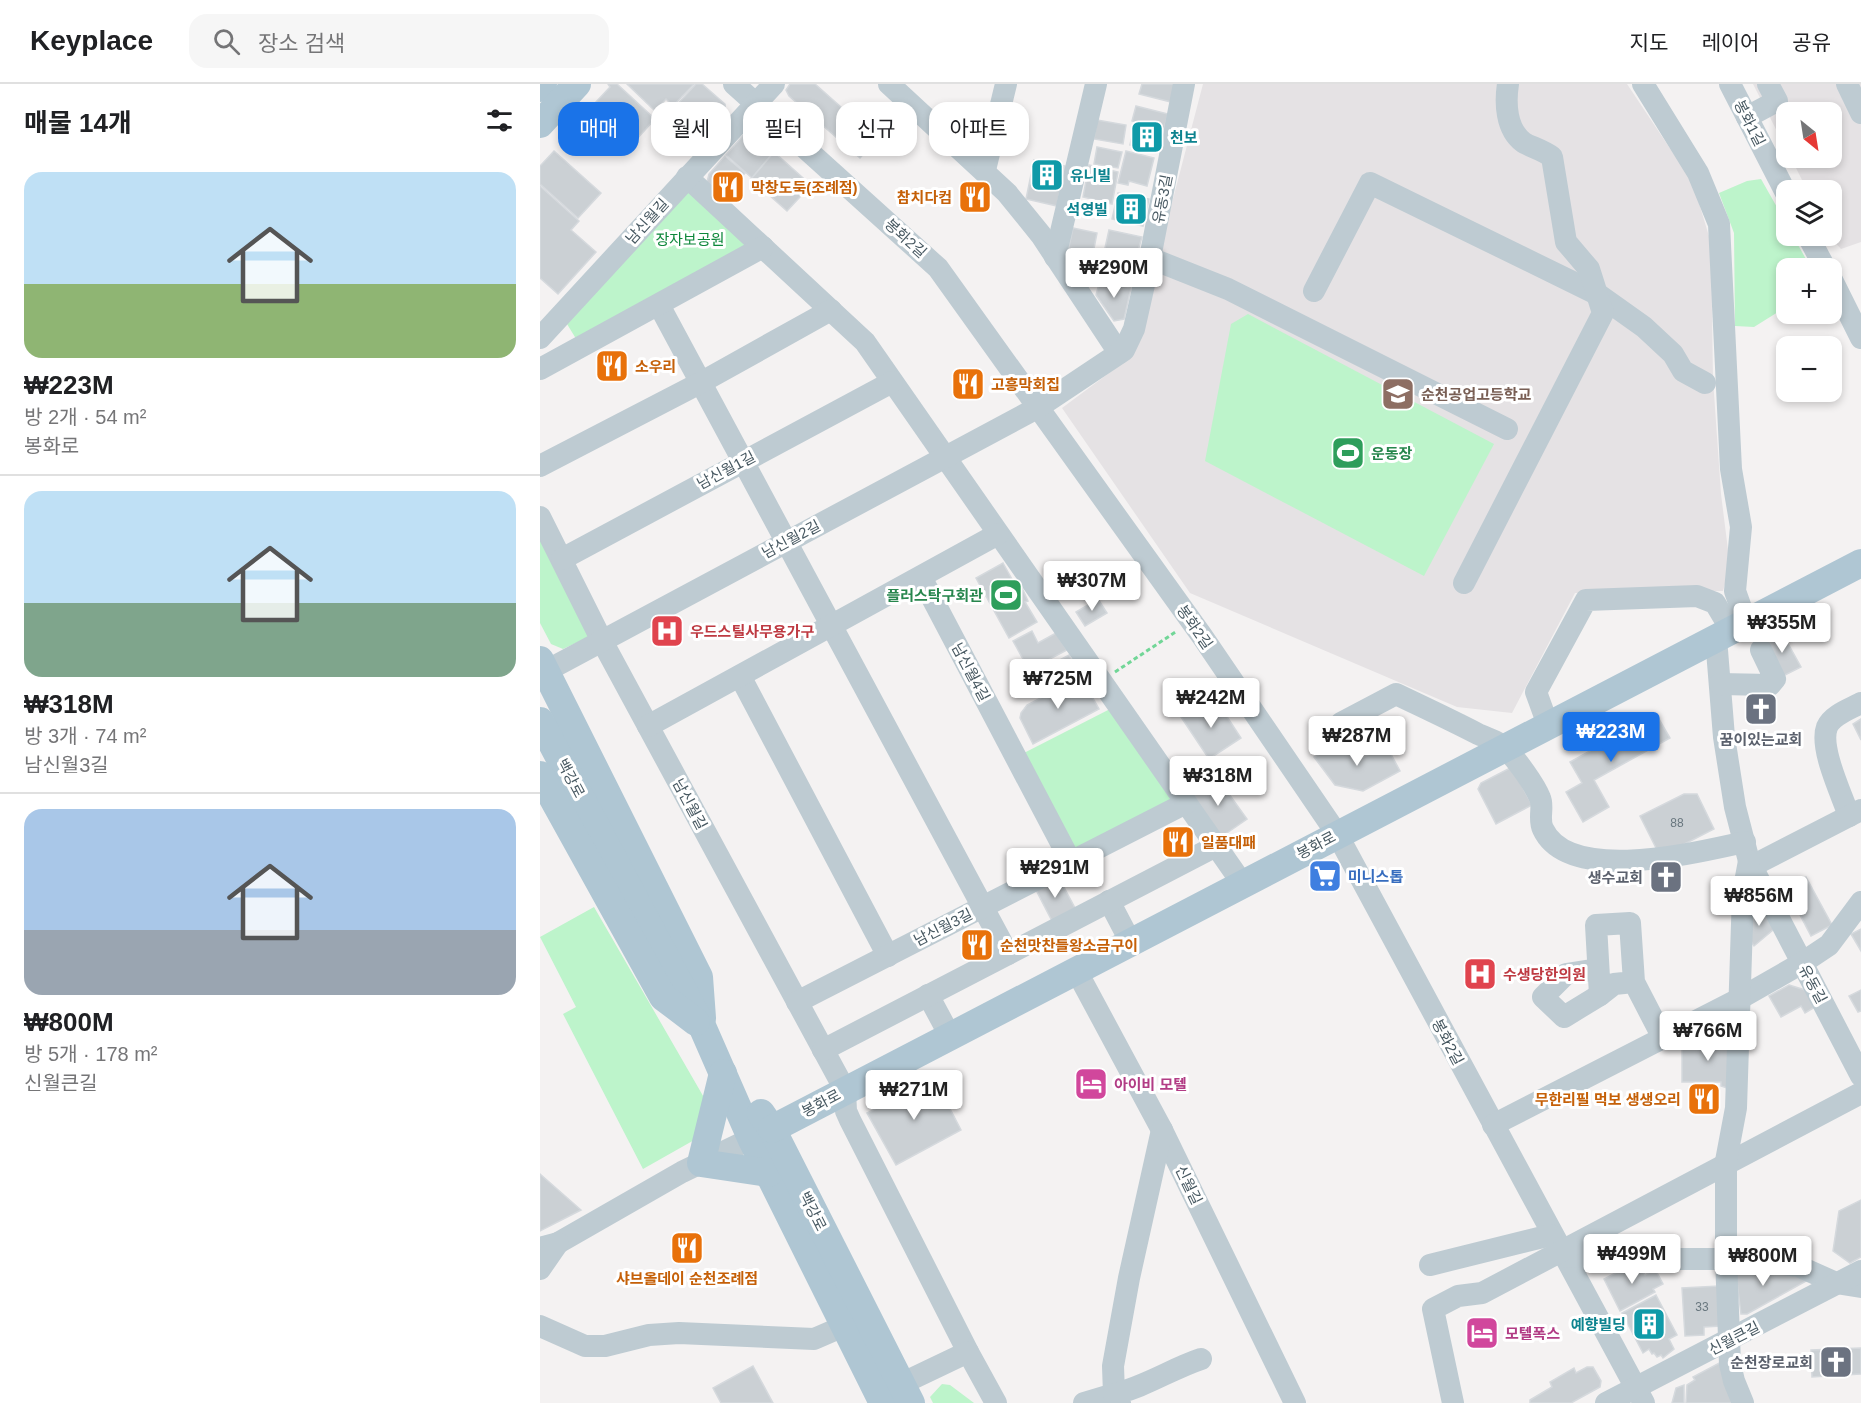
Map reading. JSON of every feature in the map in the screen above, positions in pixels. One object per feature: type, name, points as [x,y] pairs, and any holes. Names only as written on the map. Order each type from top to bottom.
[{"type":"main road","points":[[540,88],[543,84]]},
{"type":"main road","points":[[540,124],[577,84]]},
{"type":"main road","name":"봉화로","points":[[761,1134],[1861,563]]},
{"type":"main road","points":[[543,666],[699,977],[702,1026]]},
{"type":"main road","name":"백강로","points":[[540,721],[761,1134],[898,1397]]},
{"type":"main road","points":[[540,775],[663,998],[702,1026]]},
{"type":"main road","name":"백강로","points":[[702,1026],[723,1073],[761,1134],[769,1173],[844,1326],[898,1397]]},
{"type":"main road","points":[[723,1073],[701,1162],[769,1173]]},
{"type":"street","name":"봉화2길","points":[[734,84],[753,102]]},
{"type":"street","name":"남신월길","points":[[757,102],[774,84]]},
{"type":"street","points":[[889,84],[985,170],[1007,193],[1055,257],[1119,353]]},
{"type":"street","points":[[985,170],[1006,84]]},
{"type":"street","points":[[1055,257],[1096,84]]},
{"type":"street","name":"유동3길","points":[[1037,408],[1124,350],[1134,329],[1184,84]]},
{"type":"street","points":[[1464,583],[1603,313],[1589,269],[1566,242],[1552,157],[1540,148],[1523,142],[1508,120],[1506,96],[1509,84]]},
{"type":"street","points":[[1643,84],[1698,173],[1719,224],[1731,469],[1741,527],[1731,630]]},
{"type":"street","name":"봉화1길","points":[[1730,84],[1779,180]]},
{"type":"street","points":[[1747,117],[1777,101],[1768,84]]},
{"type":"street","points":[[1847,84],[1861,113]]},
{"type":"street","name":"남신월길","points":[[540,339],[743,117]]},
{"type":"street","name":"봉화2길","points":[[813,156],[938,268],[1191,621],[1337,834],[1558,1247],[1640,1395]]},
{"type":"street","points":[[687,177],[865,342],[1242,883]]},
{"type":"street","points":[[1314,291],[1370,183],[1599,295],[1644,327],[1673,354],[1683,370],[1705,383]]},
{"type":"street","points":[[540,369],[763,247]]},
{"type":"street","points":[[1150,258],[1228,289],[1507,429]]},
{"type":"street","points":[[1842,300],[1861,338]]},
{"type":"street","points":[[659,305],[1008,954]]},
{"type":"street","points":[[540,466],[700,383],[831,310]]},
{"type":"street","name":"남신월1길","points":[[562,559],[892,382]]},
{"type":"street","name":"남신월2길","points":[[543,666],[602,641],[1037,408]]},
{"type":"street","name":"남신월길","points":[[540,517],[602,641],[845,1090],[846,1111],[850,1120],[996,1403]]},
{"type":"street","points":[[648,726],[998,534]]},
{"type":"street","name":"남신월4길","points":[[921,577],[1071,862]]},
{"type":"street","points":[[1548,725],[1536,692],[1586,600],[1697,596],[1715,603],[1731,630]]},
{"type":"street","name":"유동길","points":[[1731,630],[1720,684],[1735,807],[1749,856],[1802,963],[1855,1050],[1861,1076]]},
{"type":"street","points":[[1720,684],[1770,685],[1775,679],[1761,650]]},
{"type":"street","points":[[740,676],[888,956]]},
{"type":"street","points":[[1341,723],[1396,694],[1505,747],[1541,799],[1539,816],[1542,828],[1560,849],[1626,862],[1675,857],[1749,856],[1855,813],[1825,744],[1828,726],[1861,704]]},
{"type":"street","name":"남신월3길","points":[[797,1002],[1186,803]]},
{"type":"street","points":[[823,1050],[1216,846]]},
{"type":"street","points":[[1743,1403],[1734,1381],[1730,1341],[1726,1257],[1726,1163],[1736,1108],[1743,893],[1749,856]]},
{"type":"street","points":[[1109,901],[1130,941]]},
{"type":"street","points":[[1493,1125],[1739,999],[1802,963],[1829,945],[1861,902]]},
{"type":"street","points":[[1600,995],[1596,925],[1630,923],[1634,982],[1663,1038]]},
{"type":"street","points":[[1598,969],[1566,974],[1543,997],[1564,1017],[1614,984],[1634,982]]},
{"type":"street","name":"신월길","points":[[1076,970],[1162,1130],[1295,1403]]},
{"type":"street","points":[[928,996],[950,1036]]},
{"type":"street","points":[[1453,1403],[1433,1309],[1458,1296],[1482,1293],[1558,1247],[1861,1093]]},
{"type":"street","points":[[1117,1399],[1113,1366],[1129,1278],[1162,1130]]},
{"type":"street","points":[[540,1269],[549,1246],[701,1162],[761,1134]]},
{"type":"street","points":[[1430,1265],[1558,1247],[1621,1259],[1726,1257],[1798,1266],[1836,1283],[1861,1287]]},
{"type":"street","name":"신월큰길","points":[[1606,1403],[1640,1395],[1730,1341],[1861,1271]]},
{"type":"street","points":[[540,1326],[585,1346],[605,1346],[649,1335],[679,1333],[814,1339],[844,1326]]},
{"type":"street","points":[[898,1397],[968,1352]]},
{"type":"street","points":[[1084,1403],[1117,1399],[1166,1372],[1202,1359]]},
{"type":"path","points":[[1101,681],[1191,621]]},
{"type":"shaded area","name":"순천공업고등학교","points":[[1203,84],[1627,84],[1693,183],[1711,243],[1713,379],[1721,494],[1730,566],[1723,591],[1575,593],[1512,713],[1457,707],[1190,593],[1062,408],[1132,356]]},
{"type":"shaded area","points":[[1753,84],[1861,84],[1861,242],[1841,249],[1838,246],[1842,246],[1842,180],[1802,180],[1796,168],[1842,168],[1842,102],[1776,102],[1776,129]]},
{"type":"green space","points":[[1761,179],[1776,205],[1776,246],[1799,246],[1805,258],[1776,258],[1776,313],[1754,327],[1735,326],[1734,233],[1719,193],[1747,181]]},
{"type":"green space","name":"장자보공원","points":[[687,187],[750,246],[578,342],[567,324]]},
{"type":"green space","name":"운동장","points":[[1248,314],[1494,444],[1424,576],[1205,461],[1231,324]]},
{"type":"green space","points":[[540,533],[591,636],[563,649],[551,644],[540,623]]},
{"type":"green space","points":[[1112,708],[1177,802],[1073,855],[1020,755]]},
{"type":"green space","points":[[594,907],[706,1101],[696,1139],[643,1169],[563,1014],[576,1007],[540,937]]},
{"type":"green space","points":[[942,1384],[950,1385],[974,1403],[933,1403],[930,1397]]},
{"type":"building","points":[[608,84],[617,84],[637,102],[596,102],[610,87]]},
{"type":"building","points":[[627,84],[694,84],[677,102],[669,102],[666,99],[663,102],[651,102],[651,107]]},
{"type":"building","points":[[696,84],[702,84],[723,102],[679,102]]},
{"type":"building","points":[[790,84],[815,84],[836,103],[836,137],[824,127],[824,102],[796,102],[786,90]]},
{"type":"building","points":[[1142,84],[1176,84],[1171,102],[1139,94]]},
{"type":"building","points":[[639,104],[651,115],[651,123],[639,137]]},
{"type":"building","points":[[1136,106],[1168,114],[1164,129],[1132,121]]},
{"type":"building","points":[[1097,120],[1126,125],[1123,144],[1094,139]]},
{"type":"building","name":"천보","points":[[1135,123],[1163,129],[1159,151],[1130,145]]},
{"type":"building","points":[[743,136],[743,156],[770,156],[752,178],[727,156],[731,156],[731,149]]},
{"type":"building","points":[[1097,147],[1122,152],[1118,168],[1094,164]]},
{"type":"building","points":[[554,151],[601,193],[578,218],[540,184],[540,166]]},
{"type":"building","points":[[1126,151],[1154,158],[1147,186],[1129,181],[1128,185],[1118,183]]},
{"type":"building","points":[[725,156],[745,173],[724,197],[707,182],[709,174]]},
{"type":"building","points":[[771,156],[778,156],[811,185],[787,211],[751,179]]},
{"type":"building","name":"유니빌","points":[[1034,160],[1065,166],[1057,206],[1026,199]]},
{"type":"building","points":[[1089,165],[1118,172],[1112,204],[1083,197]]},
{"type":"building","points":[[540,186],[579,221],[571,230],[596,252],[558,294],[540,278]]},
{"type":"building","name":"석영빌","points":[[1118,193],[1149,199],[1143,226],[1112,219]]},
{"type":"building","points":[[1073,228],[1097,233],[1091,264],[1086,263],[1084,269],[1071,266],[1072,251],[1068,251]]},
{"type":"building","points":[[1109,230],[1142,237],[1134,264],[1103,257]]},
{"type":"building","points":[[1100,280],[1131,288],[1124,319],[1114,321],[1096,295]]},
{"type":"building","name":"플러스탁구회관","points":[[1003,563],[1018,590],[1022,588],[1028,601],[1025,602],[1037,622],[1009,638],[976,578]]},
{"type":"building","points":[[1098,599],[1107,613],[1085,626],[1076,612]]},
{"type":"building","points":[[1032,631],[1038,643],[1056,633],[1067,650],[1029,670],[1013,641]]},
{"type":"building","points":[[1781,631],[1801,667],[1783,676],[1764,640]]},
{"type":"building","points":[[1069,655],[1078,671],[1046,688],[1037,672]]},
{"type":"building","points":[[1081,677],[1099,709],[1033,744],[1020,718],[1021,713],[1027,705]]},
{"type":"building","points":[[1218,703],[1241,738],[1209,759],[1179,714],[1194,705],[1200,715]]},
{"type":"building","points":[[1656,714],[1670,738],[1594,780],[1609,807],[1583,822],[1566,792],[1582,783],[1570,762]]},
{"type":"building","points":[[1861,719],[1861,740],[1853,724]]},
{"type":"building","points":[[1346,740],[1351,748],[1347,750],[1354,762],[1386,745],[1400,771],[1363,791],[1335,785],[1314,757]]},
{"type":"building","points":[[1512,767],[1532,805],[1496,824],[1478,789],[1481,783]]},
{"type":"building","points":[[1216,776],[1247,819],[1221,837],[1190,795]]},
{"type":"building","points":[[1684,794],[1697,794],[1714,829],[1671,851],[1658,852],[1640,816]]},
{"type":"building","points":[[1806,877],[1832,925],[1811,936],[1786,888]]},
{"type":"building","points":[[1059,878],[1075,908],[1052,921],[1036,890]]},
{"type":"building","points":[[1759,906],[1774,929],[1754,946],[1748,937],[1749,922],[1756,918],[1752,910]]},
{"type":"building","points":[[1861,929],[1861,951],[1851,934]]},
{"type":"building","points":[[1789,985],[1805,990],[1815,1007],[1805,1013],[1801,1006],[1781,1017],[1769,996]]},
{"type":"building","points":[[1861,990],[1861,1011],[1858,1012],[1849,996]]},
{"type":"building","points":[[1682,1040],[1733,1040],[1733,1090],[1721,1086],[1721,1082],[1682,1082]]},
{"type":"building","points":[[934,1078],[961,1130],[896,1165],[867,1113]]},
{"type":"building","points":[[540,1174],[581,1210],[540,1231]]},
{"type":"building","points":[[1861,1200],[1861,1257],[1850,1263],[1833,1251],[1839,1211]]},
{"type":"building","points":[[1638,1261],[1645,1275],[1655,1269],[1663,1284],[1653,1289],[1655,1292],[1620,1311],[1604,1279]]},
{"type":"building","points":[[1753,1267],[1773,1269],[1808,1280],[1747,1314],[1741,1314],[1736,1274]]},
{"type":"building","points":[[1719,1286],[1721,1326],[1704,1327],[1704,1335],[1685,1336],[1682,1288]]},
{"type":"building","name":"예향빌딩","points":[[1656,1295],[1677,1335],[1669,1339],[1674,1349],[1663,1358],[1661,1355],[1657,1357],[1654,1353],[1652,1354],[1649,1349],[1643,1353],[1622,1313]]},
{"type":"building","name":"순천장로교회","points":[[1861,1348],[1861,1374],[1812,1377],[1811,1350]]},
{"type":"building","points":[[1723,1361],[1734,1403],[1686,1403],[1687,1385],[1695,1380],[1693,1377]]},
{"type":"building","points":[[753,1366],[773,1403],[721,1403],[713,1388]]},
{"type":"building","points":[[1587,1367],[1593,1367],[1601,1381],[1600,1387],[1571,1403],[1530,1403],[1530,1400],[1552,1387],[1550,1382],[1574,1368],[1576,1373]]},
{"type":"building","points":[[1684,1385],[1684,1403],[1672,1403],[1676,1388]]},
{"type":"place","name":"천보","points":[[1147,137]]},
{"type":"place","name":"유니빌","points":[[1047,175]]},
{"type":"place","name":"막창도둑(조례점)","points":[[728,187]]},
{"type":"place","name":"참치다컴","points":[[975,197]]},
{"type":"place","name":"석영빌","points":[[1131,209]]},
{"type":"place","name":"소우리","points":[[612,366]]},
{"type":"place","name":"고흥막회집","points":[[968,384]]},
{"type":"place","name":"순천공업고등학교","points":[[1398,394]]},
{"type":"place","name":"운동장","points":[[1348,453]]},
{"type":"place","name":"플러스탁구회관","points":[[1006,595]]},
{"type":"place","name":"우드스틸사무용가구","points":[[667,631]]},
{"type":"place","name":"꿈이있는교회","points":[[1761,709]]},
{"type":"place","name":"일품대패","points":[[1178,842]]},
{"type":"place","name":"미니스톱","points":[[1325,876]]},
{"type":"place","name":"생수교회","points":[[1666,877]]},
{"type":"place","name":"순천맛찬들왕소금구이","points":[[977,945]]},
{"type":"place","name":"수생당한의원","points":[[1480,974]]},
{"type":"place","name":"아이비 모텔","points":[[1091,1084]]},
{"type":"place","name":"무한리필 먹보 생생오리","points":[[1704,1099]]},
{"type":"place","name":"샤브올데이 순천조례점","points":[[687,1248]]},
{"type":"place","name":"예향빌딩","points":[[1649,1324]]},
{"type":"place","name":"모텔폭스","points":[[1482,1333]]},
{"type":"place","name":"순천장로교회","points":[[1836,1362]]}]
